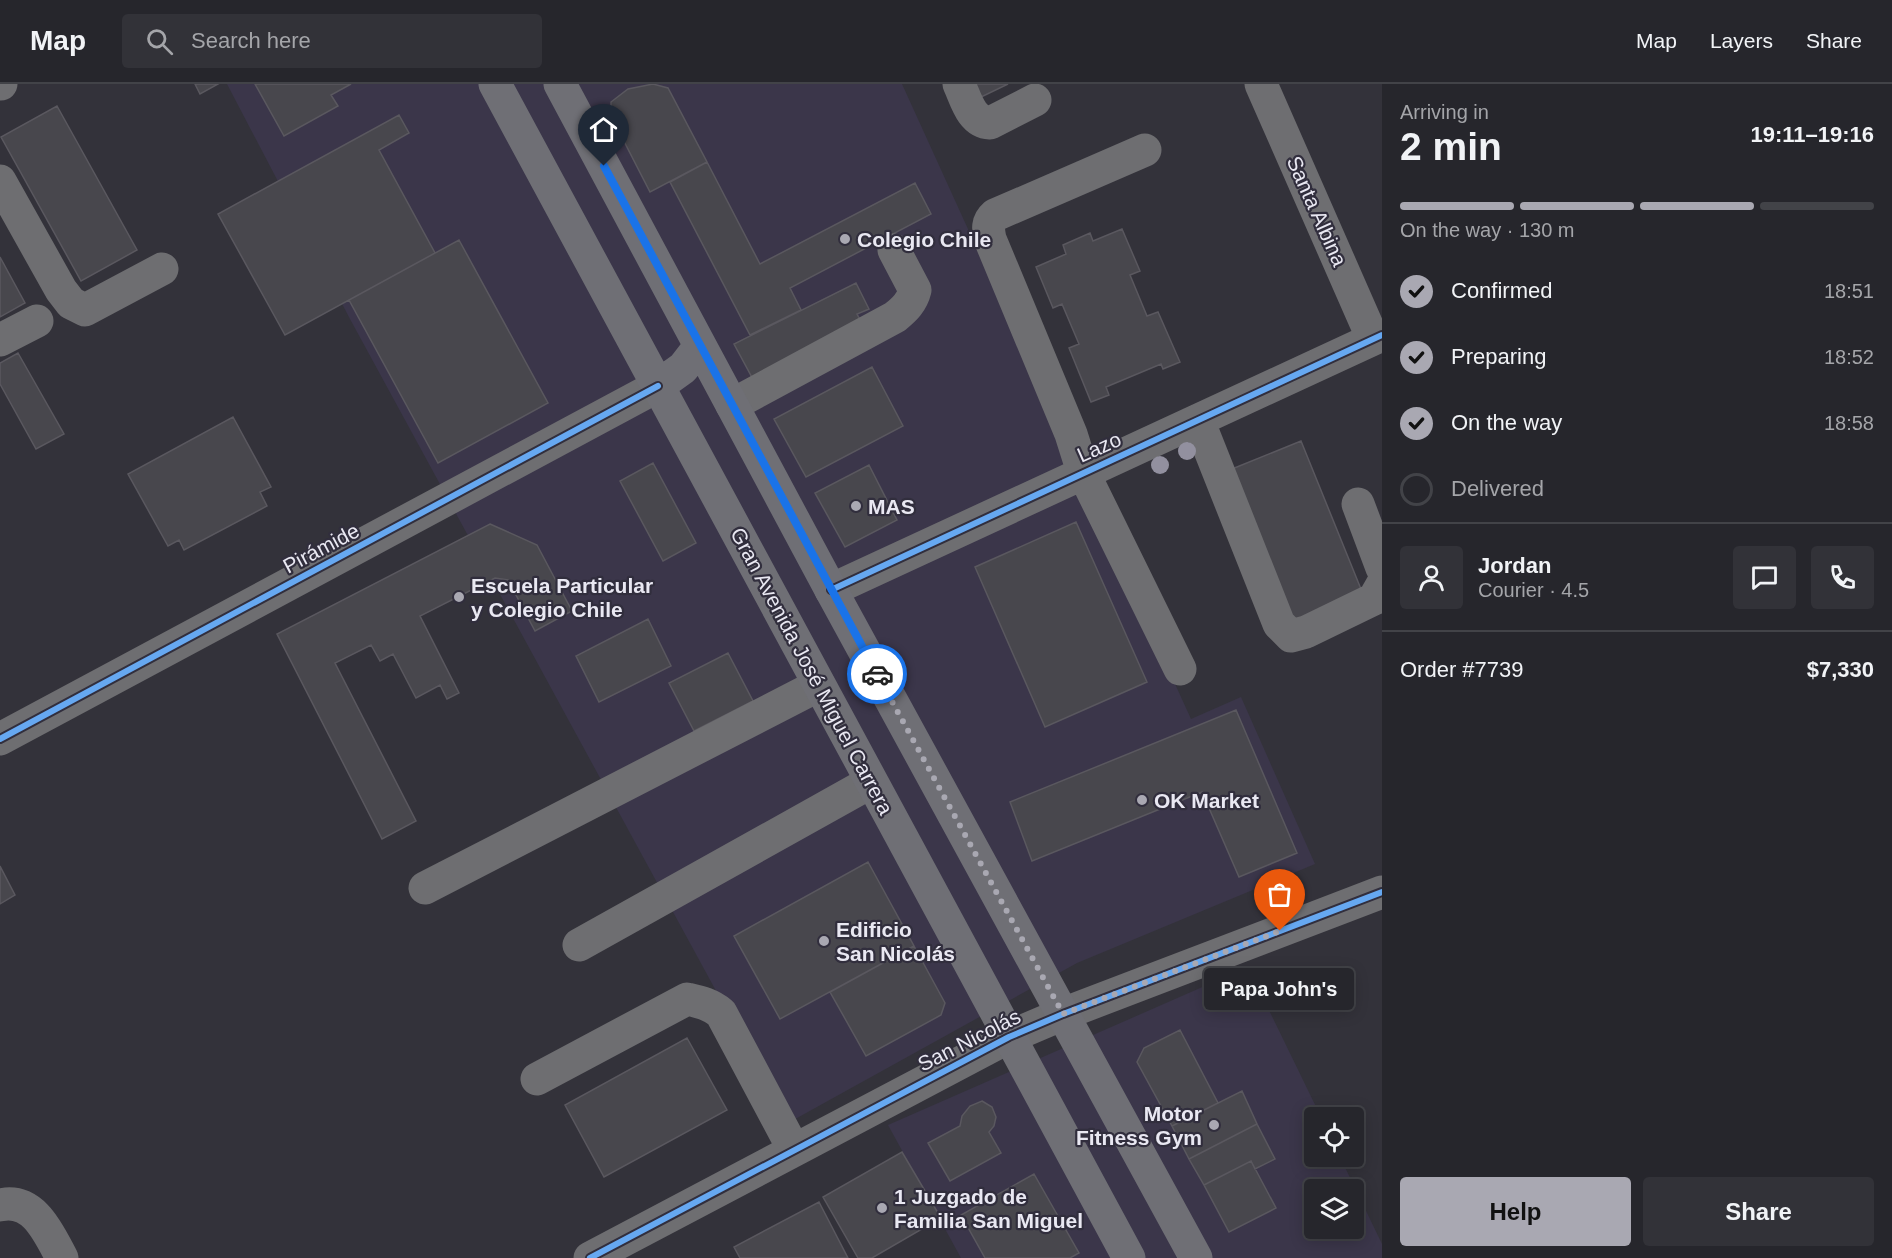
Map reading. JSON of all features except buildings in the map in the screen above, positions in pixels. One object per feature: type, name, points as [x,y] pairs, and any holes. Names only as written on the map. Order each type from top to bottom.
[{"type":"main road","name":"Gran Avenida José Miguel Carrera","points":[[495,84],[1129,1258]]},
{"type":"main road","points":[[562,85],[831,590],[1196,1258]]},
{"type":"main road","points":[[658,386],[683,368],[700,346]]},
{"type":"street","points":[[959,84],[974,116],[982,123],[990,123],[1035,100]]},
{"type":"street","name":"Santa Albina","points":[[1262,84],[1377,337]]},
{"type":"street","points":[[1145,150],[995,214],[990,220],[988,229],[990,239],[1071,434],[1083,472],[1180,669]]},
{"type":"street","points":[[0,182],[61,290],[71,303],[85,310],[162,269]]},
{"type":"street","points":[[732,405],[895,317],[906,308],[913,299],[915,290],[894,250]]},
{"type":"street","points":[[0,340],[37,321]]},
{"type":"street","name":"Lazo","points":[[831,590],[1377,337]]},
{"type":"street","name":"Pirámide","points":[[0,739],[658,386]]},
{"type":"street","points":[[1198,420],[1279,624],[1291,636],[1306,632],[1374,599],[1382,585]]},
{"type":"street","points":[[1358,504],[1382,568]]},
{"type":"street","points":[[425,888],[819,685]]},
{"type":"street","points":[[579,945],[871,782]]},
{"type":"street","name":"San Nicolás","points":[[590,1258],[1009,1037],[1063,1014],[1382,892]]},
{"type":"street","points":[[537,1079],[687,999],[700,1002],[720,1013],[794,1150]]},
{"type":"street","points":[[0,1205],[8,1203],[26,1208],[42,1221],[62,1258]]},
{"type":"shaded area","points":[[227,84],[902,84],[1191,719],[1241,697],[1315,864],[1077,963],[788,1123],[350,319]]},
{"type":"shaded area","points":[[1248,967],[1316,1107],[1304,1107],[1304,1167],[1345,1167],[1351,1179],[1304,1179],[1304,1239],[1364,1239],[1364,1207],[1382,1244],[1382,1258],[961,1258],[888,1125]]},
{"type":"cycle path","points":[[831,590],[1382,335]]},
{"type":"cycle path","points":[[0,739],[658,386]]},
{"type":"cycle path","points":[[590,1258],[1009,1037],[1063,1014],[1382,892]]},
{"type":"way so far","points":[[877,674],[1063,1014],[1280,931]]},
{"type":"place","name":"Colegio Chile","points":[[845,239]]},
{"type":"place","name":"MAS","points":[[856,506]]},
{"type":"place","name":"Escuela Particular y Colegio Chile","points":[[459,597]]},
{"type":"place","name":"OK Market","points":[[1142,800]]},
{"type":"place","name":"Papa John's","points":[[1280,931]]},
{"type":"place","name":"Edificio San Nicolás","points":[[824,941]]},
{"type":"place","name":"Motor Fitness Gym","points":[[1214,1125]]},
{"type":"place","name":"1 Juzgado de Familia San Miguel","points":[[882,1208]]},
{"type":"route","points":[[604,166],[877,674]]}]
